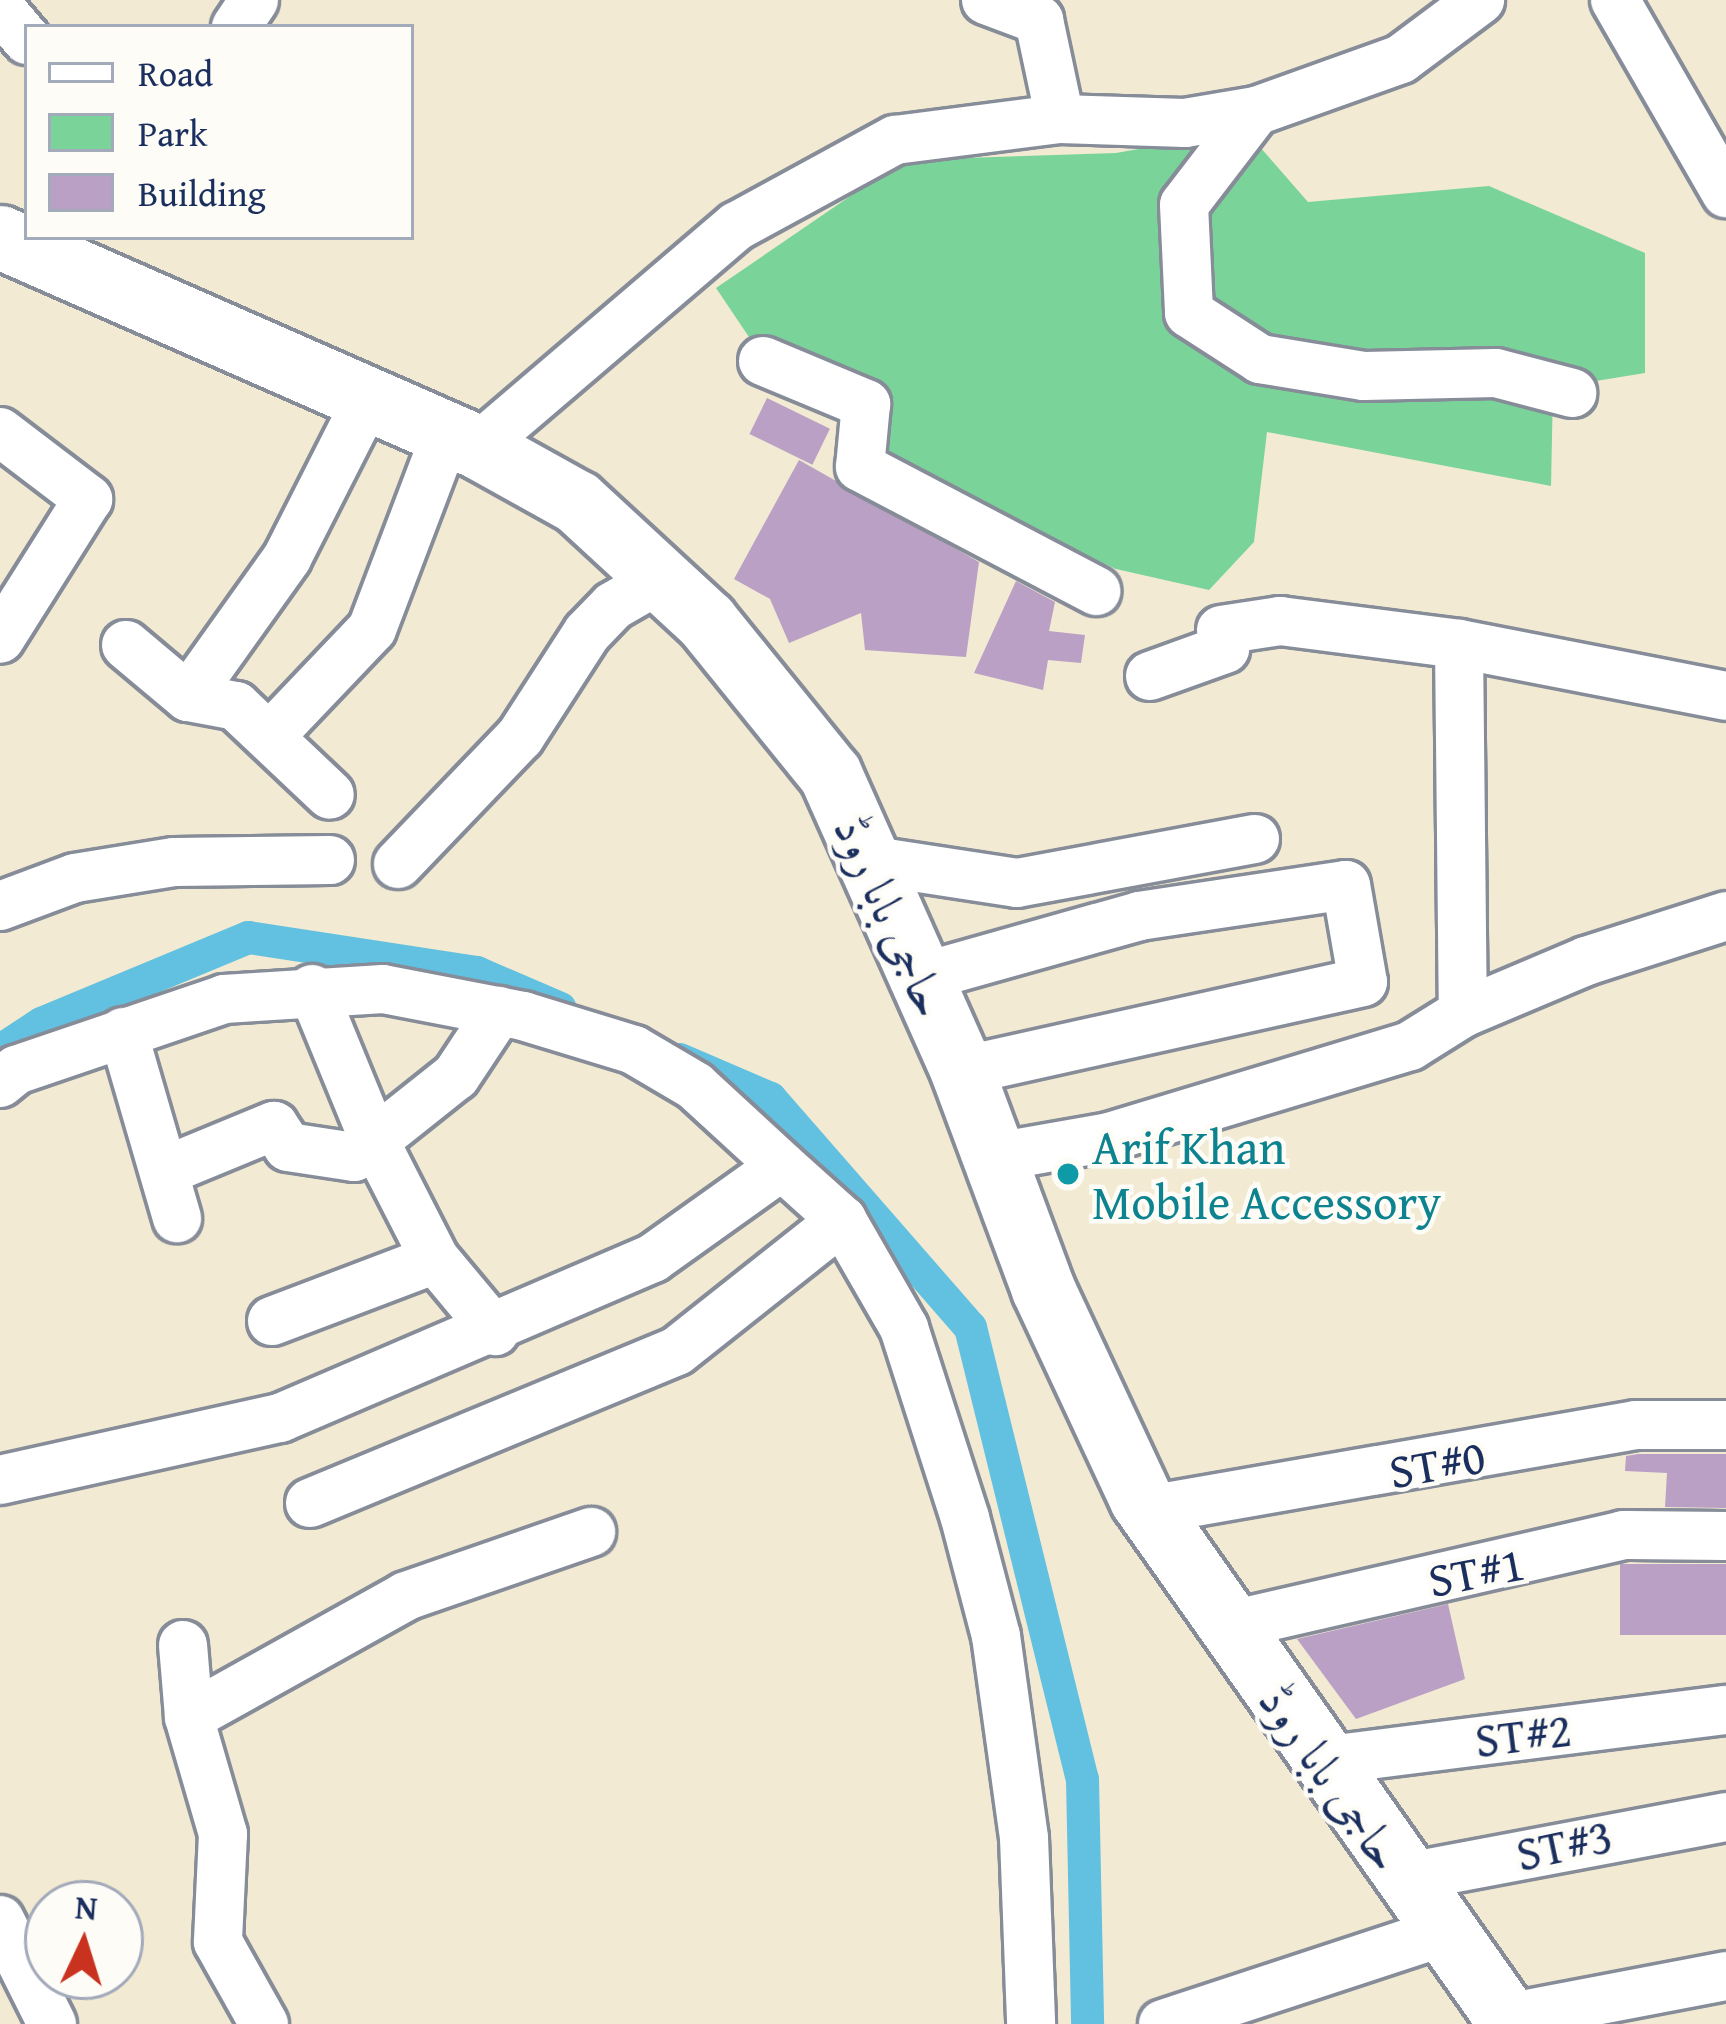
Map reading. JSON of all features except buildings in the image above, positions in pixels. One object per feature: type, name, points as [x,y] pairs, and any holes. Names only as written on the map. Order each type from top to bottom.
[{"type":"main road","name":"حاجی بابا روڈ","points":[[0,237],[96,255],[367,400],[462,441],[577,502],[665,576],[830,774],[962,1071],[1043,1289],[1149,1510],[1403,1878],[1509,2021]]},
{"type":"street","points":[[986,0],[1039,20],[1060,119]]},
{"type":"street","points":[[272,734],[372,629],[462,441],[737,226],[895,140],[1060,119],[1185,123],[1256,111],[1401,59],[1480,0]]},
{"type":"street","points":[[1615,0],[1726,193]]},
{"type":"street","points":[[0,8],[24,36]]},
{"type":"street","points":[[1256,111],[1184,205],[1189,313],[1260,359],[1364,376],[1496,373],[1572,393]]},
{"type":"street","points":[[763,361],[866,404],[860,466],[1096,591]]},
{"type":"street","points":[[188,698],[287,558],[367,400]]},
{"type":"street","points":[[0,432],[88,499],[0,639]]},
{"type":"street","points":[[398,864],[520,737],[600,619],[665,576]]},
{"type":"street","points":[[1150,676],[1223,640],[1280,621],[1459,644],[1726,696]]},
{"type":"street","points":[[1459,644],[1463,1013]]},
{"type":"street","points":[[126,645],[188,698],[236,706],[272,734],[330,795]]},
{"type":"street","points":[[867,860],[1017,883],[1255,839]]},
{"type":"street","points":[[0,906],[75,878],[174,862],[330,860]]},
{"type":"street","points":[[919,979],[1139,916],[1346,885],[1363,982],[962,1071]]},
{"type":"street","points":[[996,1157],[1108,1136],[1410,1046],[1463,1013],[1607,953],[1726,916]]},
{"type":"street","points":[[312,988],[373,1138],[434,1258],[495,1331]]},
{"type":"street","points":[[0,1083],[123,1032],[224,999],[312,988],[382,989],[499,1011],[634,1050],[695,1086],[842,1220],[904,1328],[996,1636],[1024,1838],[1031,2024]]},
{"type":"street","points":[[167,1171],[274,1126],[288,1148],[354,1157],[456,1076],[499,1011]]},
{"type":"street","points":[[123,1032],[177,1218]]},
{"type":"street","points":[[0,1480],[280,1418],[495,1331],[653,1258],[782,1166]]},
{"type":"street","points":[[310,1503],[677,1352],[842,1220]]},
{"type":"street","points":[[272,1321],[434,1258]]},
{"type":"street","name":"ST#0","points":[[1149,1510],[1636,1425],[1726,1424]]},
{"type":"street","points":[[189,1717],[406,1596],[591,1532]]},
{"type":"street","name":"ST#1","points":[[1227,1626],[1623,1535],[1726,1536]]},
{"type":"street","points":[[183,1645],[189,1717],[223,1834],[218,1942],[264,2024]]},
{"type":"street","name":"ST#2","points":[[1321,1761],[1726,1710]]},
{"type":"street","name":"ST#3","points":[[1403,1878],[1726,1817]]},
{"type":"street","points":[[0,1920],[52,2024]]},
{"type":"street","points":[[1163,2024],[1443,1932]]},
{"type":"street","points":[[1509,2021],[1726,1976]]},
{"type":"green space","points":[[1245,130],[1308,202],[1489,186],[1645,253],[1645,373],[1553,388],[1551,486],[1267,432],[1254,542],[1209,590],[1116,569],[875,461],[881,395],[777,356],[749,337],[716,288],[903,160],[1116,153]]},
{"type":"waterway","points":[[0,1050],[41,1023],[248,937],[476,972],[560,1008]]},
{"type":"waterway","points":[[679,1059],[770,1098],[970,1327],[1082,1779],[1087,2024]]},
{"type":"place","name":"Arif Khan Mobile Accessory","points":[[1068,1174]]}]
